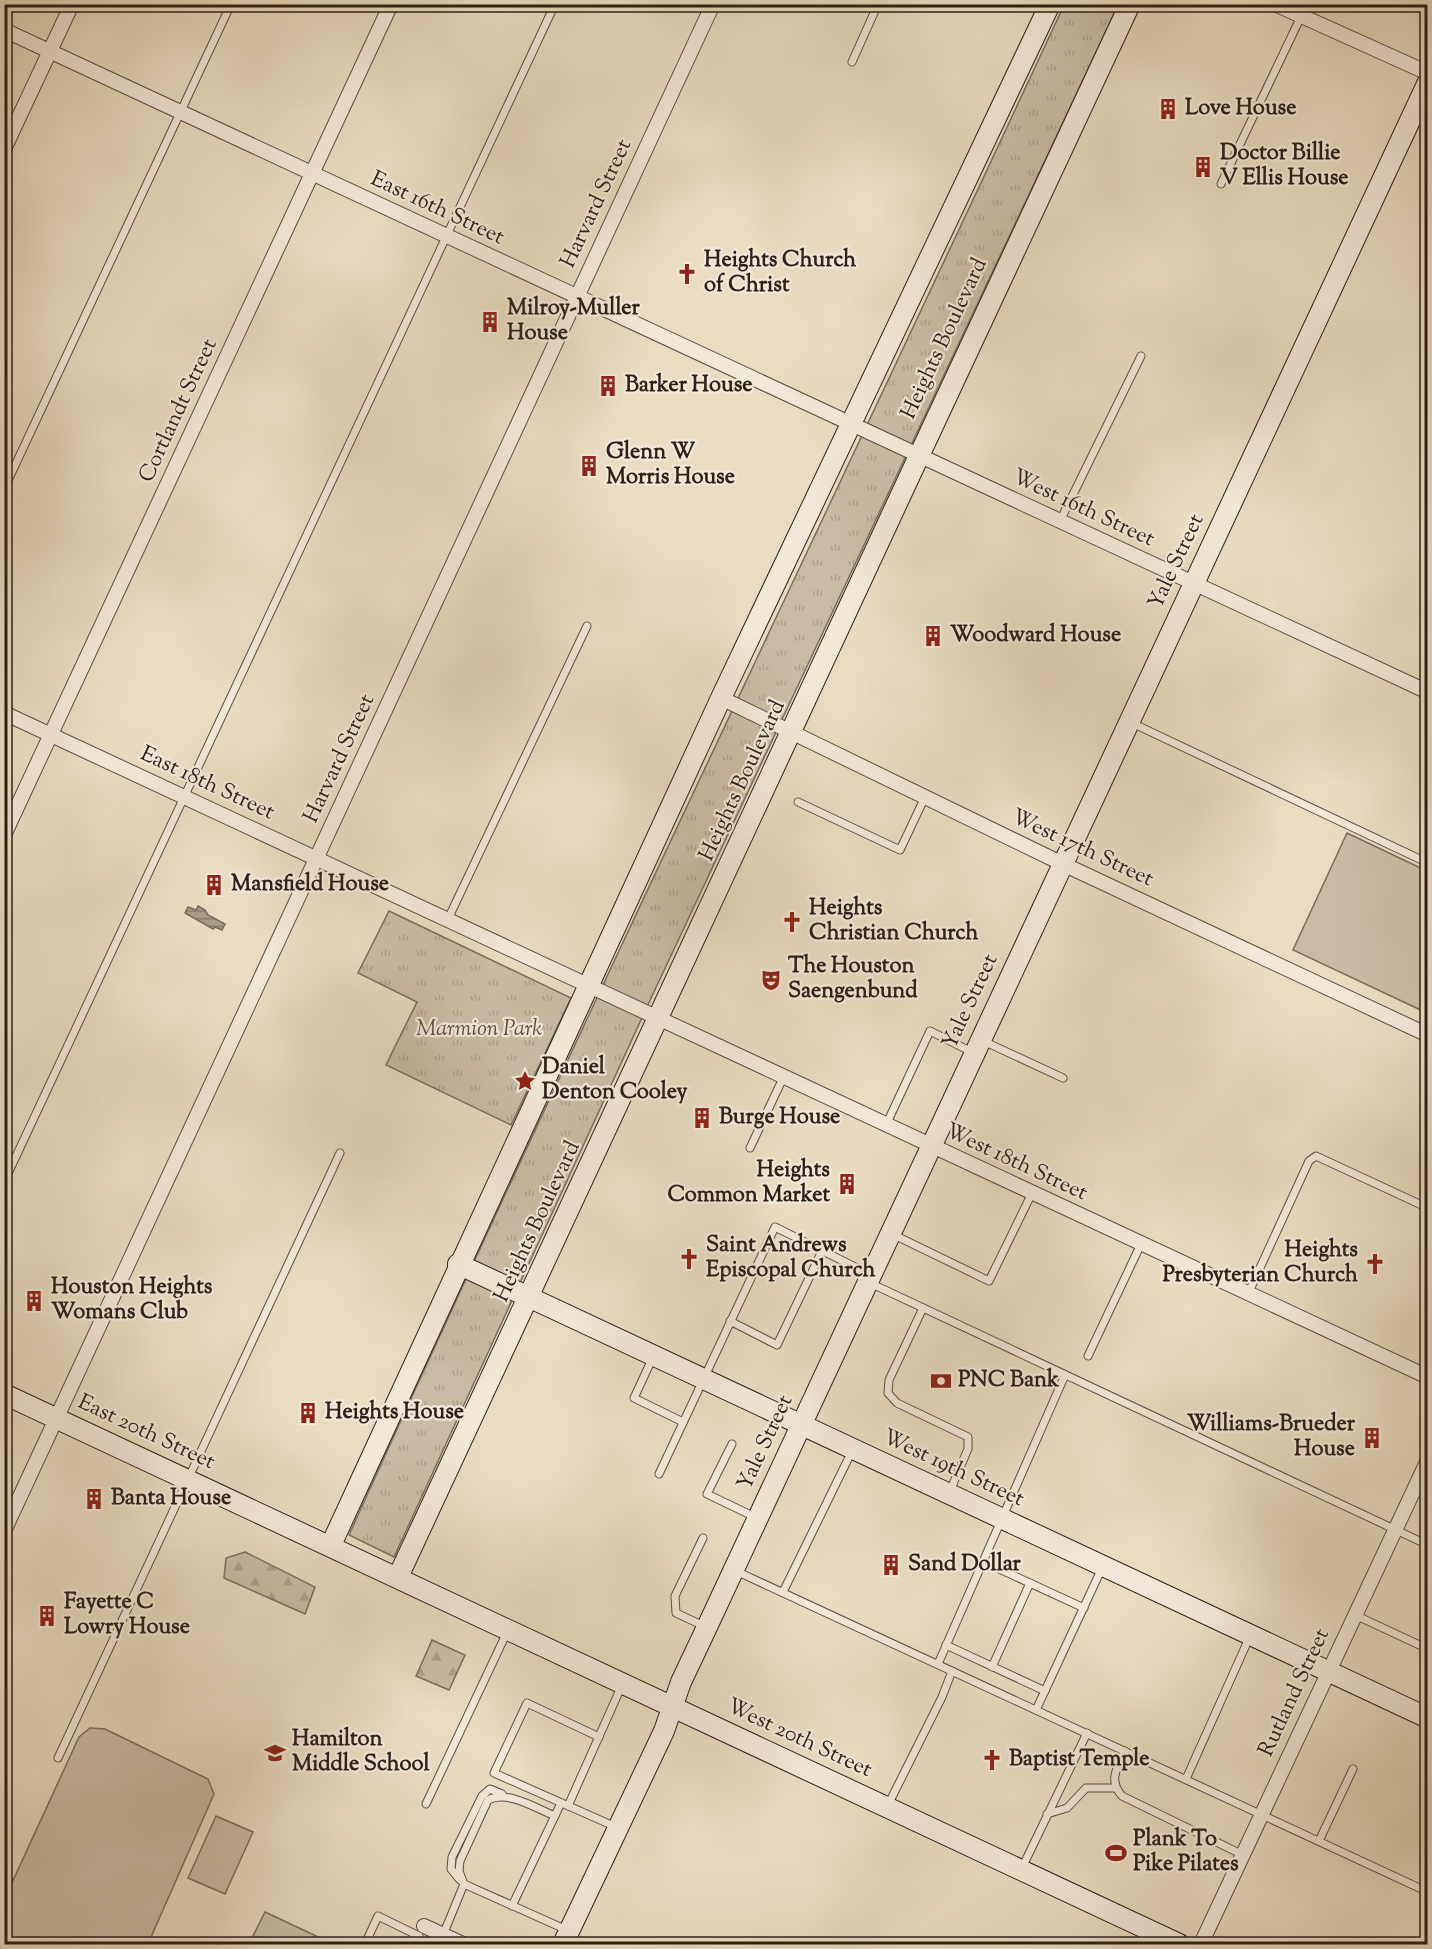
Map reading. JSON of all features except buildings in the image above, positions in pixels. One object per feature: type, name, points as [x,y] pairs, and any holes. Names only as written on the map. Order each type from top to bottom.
[{"type":"main road","points":[[331,1545],[458,1264],[721,698],[1050,4]]},
{"type":"main road","name":"Heights Boulevard","points":[[398,1577],[793,733],[917,455],[1130,4]]},
{"type":"main road","name":"Yale Street","points":[[566,1938],[664,1731],[672,1706],[757,1518],[1428,81]]},
{"type":"main road","name":"West 19th Street","points":[[458,1264],[530,1295],[1428,1718]]},
{"type":"main road","name":"East 20th Street","points":[[4,1395],[398,1577]]},
{"type":"main road","name":"West 20th Street","points":[[398,1577],[1179,1944]]},
{"type":"street","points":[[4,148],[72,4]]},
{"type":"street","name":"Cortlandt Street","points":[[4,835],[391,4]]},
{"type":"street","name":"Harvard Street","points":[[4,1531],[58,1419],[713,4]]},
{"type":"street","points":[[1275,4],[1305,10],[1428,73]]},
{"type":"street","name":"East 16th Street","points":[[4,30],[852,424]]},
{"type":"street","name":"West 16th Street","points":[[852,424],[1428,693]]},
{"type":"street","name":"West 17th Street","points":[[721,698],[1063,864],[1428,1035]]},
{"type":"street","name":"East 18th Street","points":[[4,712],[589,984]]},
{"type":"street","name":"West 18th Street","points":[[589,984],[1428,1377]]},
{"type":"street","name":"Rutland Street","points":[[1201,1944],[1428,1460]]},
{"type":"street","points":[[422,1931],[443,1935],[463,1944]]},
{"type":"lane","points":[[4,489],[231,4]]},
{"type":"lane","points":[[4,1182],[555,4]]},
{"type":"lane","points":[[852,62],[878,4]]},
{"type":"lane","points":[[1221,184],[1305,10]]},
{"type":"lane","points":[[1060,521],[1140,356]]},
{"type":"lane","points":[[448,919],[587,626]]},
{"type":"lane","points":[[1129,722],[1428,863]]},
{"type":"lane","points":[[798,802],[900,850],[925,797]]},
{"type":"lane","points":[[886,1125],[930,1031],[1063,1078]]},
{"type":"lane","points":[[750,1148],[784,1076]]},
{"type":"lane","points":[[58,1758],[340,1154]]},
{"type":"lane","points":[[1248,1294],[1309,1161],[1316,1156],[1428,1208]]},
{"type":"lane","points":[[890,1233],[989,1281],[1032,1193]]},
{"type":"lane","points":[[659,1474],[775,1227],[923,1308],[1428,1545]]},
{"type":"lane","points":[[1088,1356],[1141,1244]]},
{"type":"lane","points":[[730,1321],[777,1345],[822,1251]]},
{"type":"lane","points":[[923,1308],[889,1380],[888,1393],[897,1402],[968,1437],[968,1449],[949,1493]]},
{"type":"lane","points":[[654,1355],[634,1398],[683,1422]]},
{"type":"lane","points":[[938,1664],[1004,1519],[1065,1375]]},
{"type":"lane","points":[[732,1444],[707,1494],[757,1518]]},
{"type":"lane","points":[[783,1593],[853,1448]]},
{"type":"lane","points":[[703,1538],[675,1596],[674,1606],[676,1613],[707,1627]]},
{"type":"lane","points":[[984,1562],[1084,1608]]},
{"type":"lane","points":[[1036,1710],[1103,1566]]},
{"type":"lane","points":[[734,1569],[1428,1892]]},
{"type":"lane","points":[[992,1666],[1030,1583]]},
{"type":"lane","points":[[1355,1615],[1428,1649]]},
{"type":"lane","points":[[426,1804],[509,1629]]},
{"type":"lane","points":[[1186,1779],[1250,1635]]},
{"type":"lane","points":[[946,1645],[1045,1691]]},
{"type":"lane","points":[[887,1807],[942,1697],[952,1671]]},
{"type":"lane","points":[[512,1906],[555,1816],[564,1804],[599,1737],[623,1683]]},
{"type":"lane","points":[[599,1737],[526,1703],[494,1773],[618,1828]]},
{"type":"lane","points":[[1020,1870],[1087,1733]]},
{"type":"lane","points":[[1125,1751],[1113,1778],[1115,1788],[1122,1796],[1243,1855]]},
{"type":"lane","points":[[1318,1841],[1353,1769]]},
{"type":"lane","points":[[1047,1814],[1067,1808],[1086,1788],[1115,1788]]},
{"type":"lane","points":[[443,1935],[464,1884],[459,1871],[459,1861],[489,1800],[498,1795],[510,1797],[555,1816]]},
{"type":"lane","points":[[464,1884],[512,1906],[566,1938]]},
{"type":"lane","points":[[365,1944],[378,1916],[422,1931],[415,1944]]},
{"type":"green space","points":[[1064,5],[1118,5],[652,996],[394,1557],[349,1535],[525,1151]]},
{"type":"green space","points":[[1347,833],[1427,871],[1427,1013],[1293,950]]},
{"type":"green space","name":"Marmion Park","points":[[389,911],[571,998],[511,1125],[386,1065],[417,1002],[358,973]]},
{"type":"green space","points":[[245,1552],[315,1587],[305,1614],[224,1578],[226,1558]]},
{"type":"green space","points":[[432,1640],[465,1655],[449,1690],[416,1676]]},
{"type":"green space","points":[[90,1728],[105,1729],[208,1779],[214,1794],[148,1944],[5,1944],[5,1898],[79,1737]]},
{"type":"green space","points":[[216,1816],[253,1832],[225,1894],[188,1878]]},
{"type":"green space","points":[[265,1912],[327,1941],[325,1944],[249,1944]]},
{"type":"shaded area","points":[[198,906],[208,915],[225,924],[222,930],[215,927],[213,929],[185,913],[188,907],[196,910]]},
{"type":"place","name":"Love House","points":[[1168,109]]},
{"type":"place","name":"Doctor Billie V Ellis House","points":[[1203,167]]},
{"type":"place","name":"Heights Church of Christ","points":[[687,274]]},
{"type":"place","name":"Milroy-Muller House","points":[[490,322]]},
{"type":"place","name":"Barker House","points":[[608,386]]},
{"type":"place","name":"Glenn W Morris House","points":[[589,466]]},
{"type":"place","name":"Woodward House","points":[[933,636]]},
{"type":"place","name":"Mansfield House","points":[[214,885]]},
{"type":"place","name":"Heights Christian Church","points":[[792,922]]},
{"type":"place","name":"The Houston Saengenbund","points":[[771,980]]},
{"type":"place","name":"Daniel Denton Cooley","points":[[525,1081]]},
{"type":"place","name":"Burge House","points":[[702,1118]]},
{"type":"place","name":"Heights Common Market","points":[[847,1184]]},
{"type":"place","name":"Saint Andrews Episcopal Church","points":[[689,1259]]},
{"type":"place","name":"Heights Presbyterian Church","points":[[1375,1264]]},
{"type":"place","name":"Houston Heights Womans Club","points":[[34,1301]]},
{"type":"place","name":"PNC Bank","points":[[941,1381]]},
{"type":"place","name":"Heights House","points":[[308,1413]]},
{"type":"place","name":"Williams-Brueder House","points":[[1372,1438]]},
{"type":"place","name":"Banta House","points":[[94,1499]]},
{"type":"place","name":"Sand Dollar","points":[[891,1565]]},
{"type":"place","name":"Fayette C Lowry House","points":[[47,1616]]},
{"type":"place","name":"Hamilton Middle School","points":[[275,1753]]},
{"type":"place","name":"Baptist Temple","points":[[992,1760]]},
{"type":"place","name":"Plank To Pike Pilates","points":[[1116,1853]]}]
